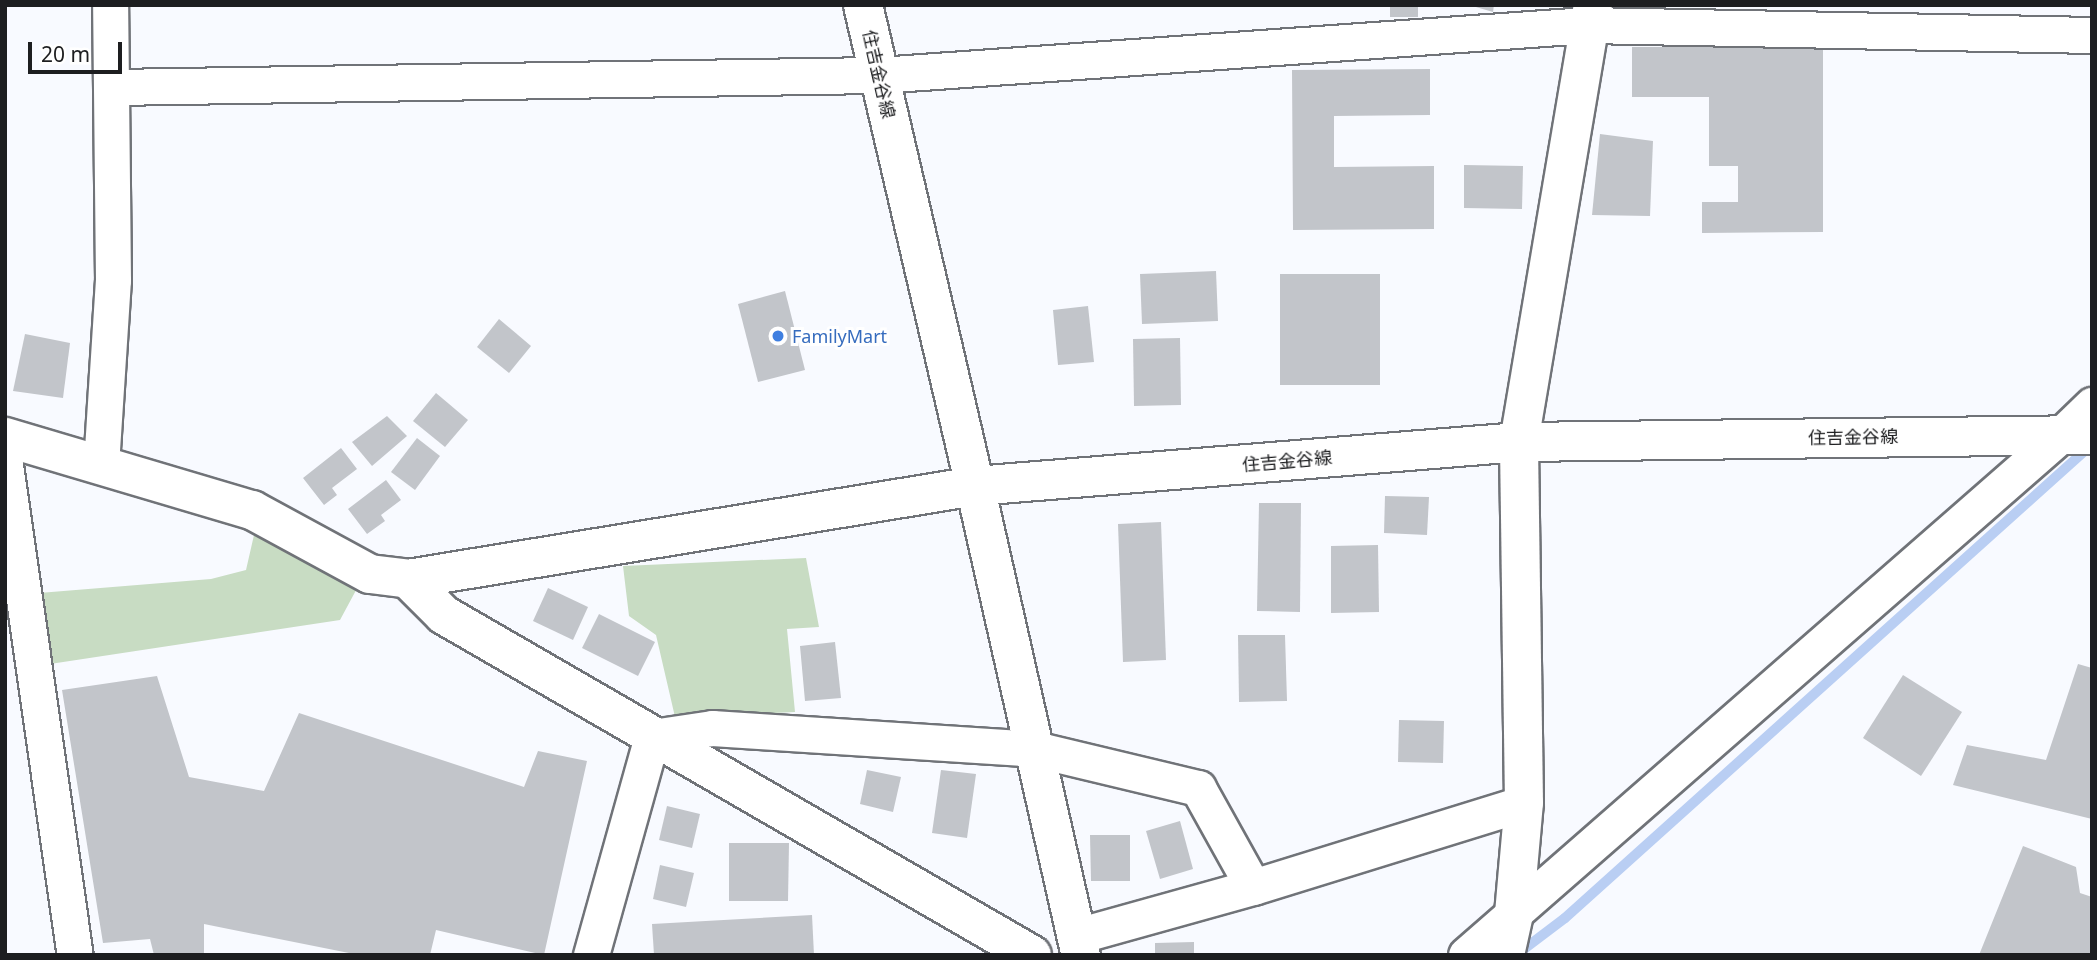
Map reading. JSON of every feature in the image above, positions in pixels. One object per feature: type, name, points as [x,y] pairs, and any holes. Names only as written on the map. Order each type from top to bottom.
[{"type":"street","points":[[101,465],[113,280],[110,5]]},
{"type":"street","name":"住吉金谷線","points":[[863,5],[975,486],[1519,442],[2077,435]]},
{"type":"street","points":[[111,87],[878,75],[1590,15],[2092,35]]},
{"type":"street","points":[[1509,934],[1524,803],[1519,442],[1590,15]]},
{"type":"street","points":[[1466,955],[1509,934],[2077,435],[2092,405]]},
{"type":"street","points":[[5,437],[252,510],[370,574],[408,579],[975,486],[1079,946],[1253,887],[1524,803]]},
{"type":"street","points":[[5,465],[75,955]]},
{"type":"street","points":[[408,579],[444,615],[1032,955]]},
{"type":"street","points":[[652,737],[712,728],[1035,749],[1198,788],[1253,887]]},
{"type":"street","points":[[591,955],[652,737]]},
{"type":"green space","points":[[254,535],[361,581],[340,620],[50,664],[39,593],[211,579],[246,570]]},
{"type":"green space","points":[[806,558],[819,627],[787,629],[795,712],[675,717],[656,635],[629,616],[623,566]]},
{"type":"building","points":[[1390,5],[1418,5],[1418,17],[1390,17]]},
{"type":"building","points":[[1469,5],[1494,5],[1493,12]]},
{"type":"building","points":[[1632,47],[1823,47],[1823,232],[1702,233],[1702,202],[1738,202],[1738,166],[1709,166],[1709,97],[1632,97]]},
{"type":"building","points":[[1430,69],[1430,115],[1334,116],[1334,167],[1434,166],[1434,229],[1293,230],[1292,70]]},
{"type":"building","points":[[1600,134],[1653,141],[1650,216],[1592,215]]},
{"type":"building","points":[[1464,165],[1523,166],[1522,209],[1464,208]]},
{"type":"building","points":[[1216,271],[1218,321],[1142,324],[1140,274]]},
{"type":"building","points":[[1280,274],[1380,274],[1380,385],[1280,385]]},
{"type":"building","points":[[785,291],[805,370],[758,382],[738,304]]},
{"type":"building","points":[[1088,306],[1094,362],[1058,365],[1053,310]]},
{"type":"building","points":[[499,319],[531,346],[509,373],[477,347]]},
{"type":"building","points":[[25,334],[70,343],[63,398],[13,391]]},
{"type":"building","points":[[1180,338],[1181,405],[1134,406],[1133,339]]},
{"type":"building","points":[[436,393],[468,420],[445,447],[413,421]]},
{"type":"building","points":[[387,416],[407,436],[372,466],[352,442]]},
{"type":"building","points":[[417,438],[440,456],[415,490],[391,472]]},
{"type":"building","points":[[341,448],[357,469],[332,488],[337,495],[324,505],[303,478]]},
{"type":"building","points":[[386,480],[401,500],[381,515],[385,521],[367,534],[348,509]]},
{"type":"building","points":[[1385,496],[1429,497],[1427,535],[1384,533]]},
{"type":"building","points":[[1259,503],[1301,503],[1300,612],[1257,611]]},
{"type":"building","points":[[1161,522],[1166,660],[1123,662],[1118,524]]},
{"type":"building","points":[[1378,545],[1379,612],[1331,613],[1331,546]]},
{"type":"building","points":[[548,588],[588,607],[573,640],[533,621]]},
{"type":"building","points":[[599,614],[655,642],[638,676],[582,648]]},
{"type":"building","points":[[1238,635],[1285,635],[1287,701],[1239,702]]},
{"type":"building","points":[[835,642],[841,698],[805,701],[800,646]]},
{"type":"building","points":[[2078,664],[2092,668],[2092,819],[1953,785],[1967,745],[2046,760]]},
{"type":"building","points":[[1903,675],[1962,712],[1921,776],[1863,738]]},
{"type":"building","points":[[157,676],[189,777],[264,791],[299,713],[524,787],[538,751],[587,761],[544,955],[436,930],[430,955],[359,955],[204,924],[204,955],[154,955],[150,939],[103,943],[62,690]]},
{"type":"building","points":[[1399,720],[1444,721],[1443,763],[1398,762]]},
{"type":"building","points":[[867,770],[901,777],[893,812],[860,804]]},
{"type":"building","points":[[941,770],[976,774],[967,838],[932,833]]},
{"type":"building","points":[[667,806],[700,814],[692,848],[659,840]]},
{"type":"building","points":[[1180,821],[1193,869],[1160,879],[1146,831]]},
{"type":"building","points":[[1090,835],[1130,835],[1130,881],[1091,881]]},
{"type":"building","points":[[729,843],[789,843],[788,901],[729,901]]},
{"type":"building","points":[[2023,846],[2076,867],[2080,893],[2092,897],[2092,955],[1979,955]]},
{"type":"building","points":[[660,865],[694,873],[686,907],[653,899]]},
{"type":"building","points":[[812,915],[814,955],[654,955],[652,924]]},
{"type":"building","points":[[1194,942],[1194,955],[1155,955],[1155,943]]},
{"type":"waterway","points":[[1516,955],[1565,918],[2089,447]]},
{"type":"place","name":"FamilyMart","points":[[778,336]]}]
